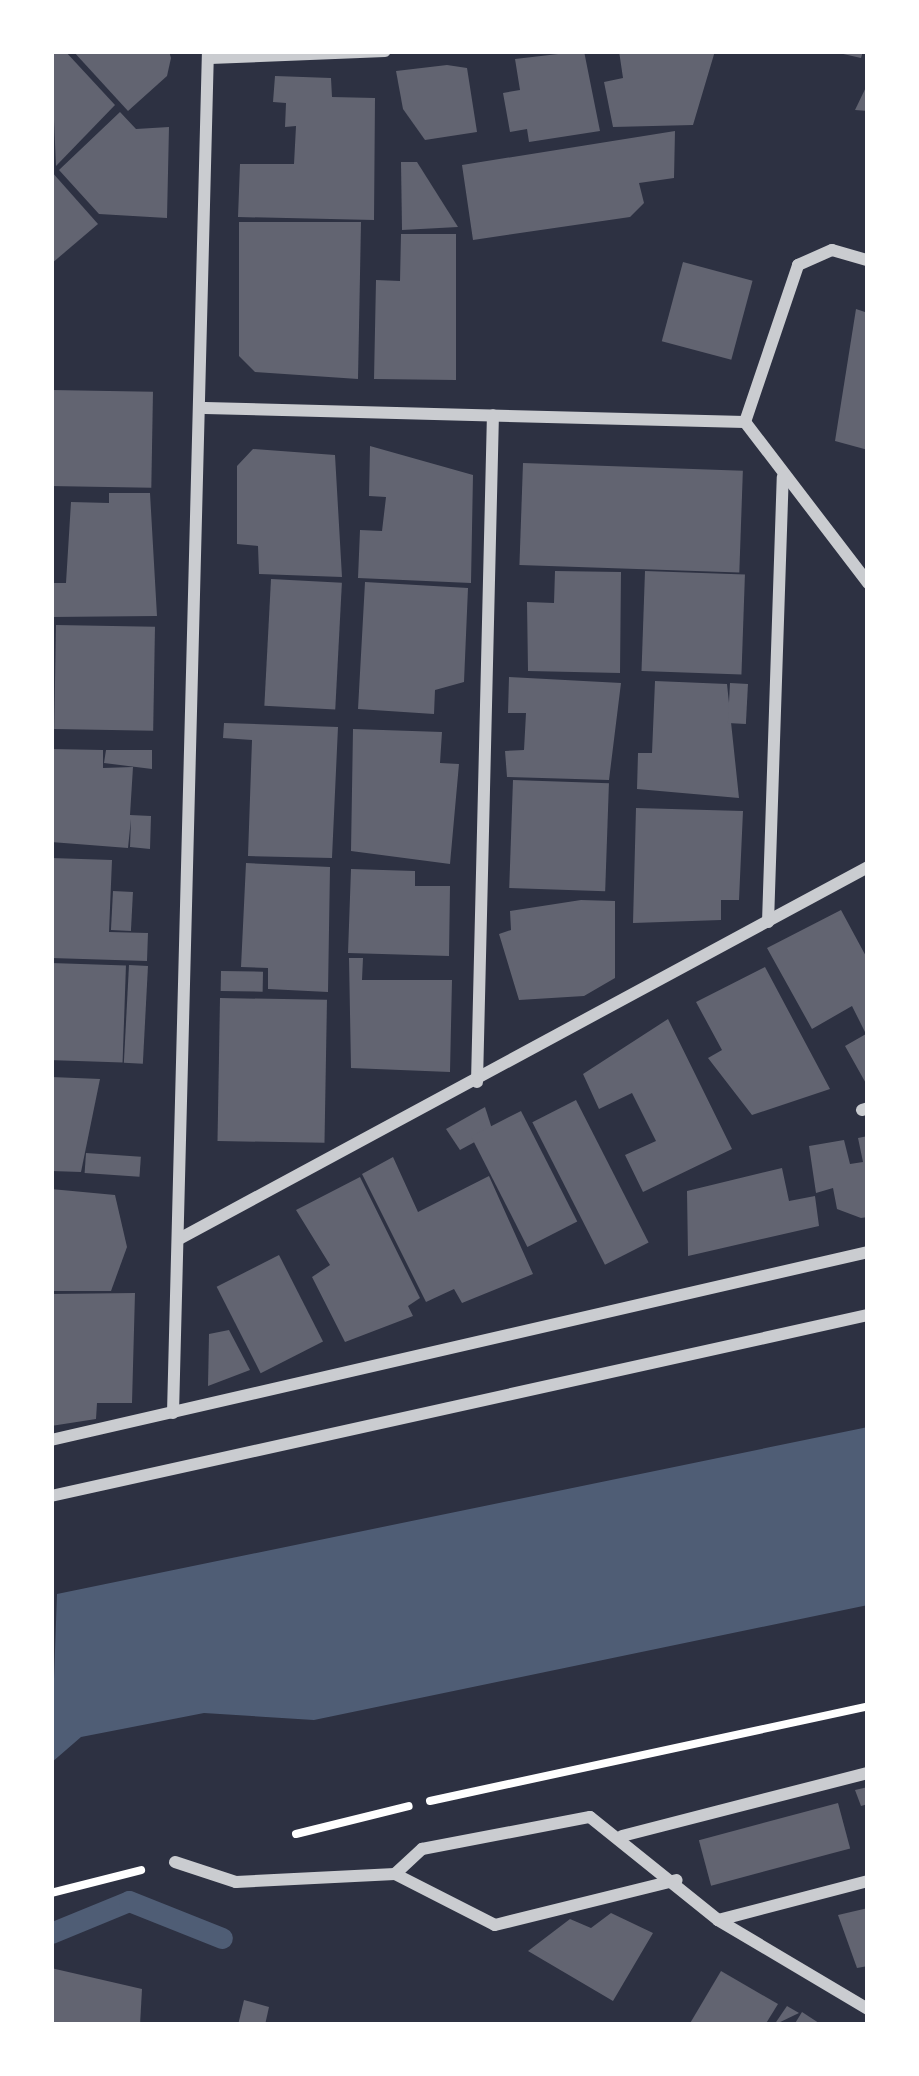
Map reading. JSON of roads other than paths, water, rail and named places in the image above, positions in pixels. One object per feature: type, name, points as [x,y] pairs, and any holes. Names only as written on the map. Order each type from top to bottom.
[{"type":"street","points":[[173,1413],[205,408],[209,54],[385,51]]},
{"type":"street","points":[[745,422],[798,266],[832,250],[868,260]]},
{"type":"street","points":[[205,408],[745,422]]},
{"type":"street","points":[[477,1082],[493,416]]},
{"type":"street","points":[[745,422],[868,583]]},
{"type":"street","points":[[767,922],[783,476]]},
{"type":"street","points":[[179,1239],[868,867]]},
{"type":"street","points":[[51,1440],[173,1413],[436,1343],[868,1252]]},
{"type":"street","points":[[51,1496],[868,1315]]},
{"type":"street","points":[[622,1837],[868,1773]]},
{"type":"street","points":[[395,1874],[422,1849],[590,1817],[677,1880],[718,1920],[868,2009]]},
{"type":"street","points":[[175,1862],[236,1882],[395,1874],[495,1925],[677,1880]]},
{"type":"street","points":[[718,1920],[868,1882]]},
{"type":"water","points":[[868,1427],[868,1605],[314,1720],[204,1713],[81,1737],[51,1763],[57,1594]]},
{"type":"waterway","points":[[51,1933],[129,1901],[222,1938]]}]
